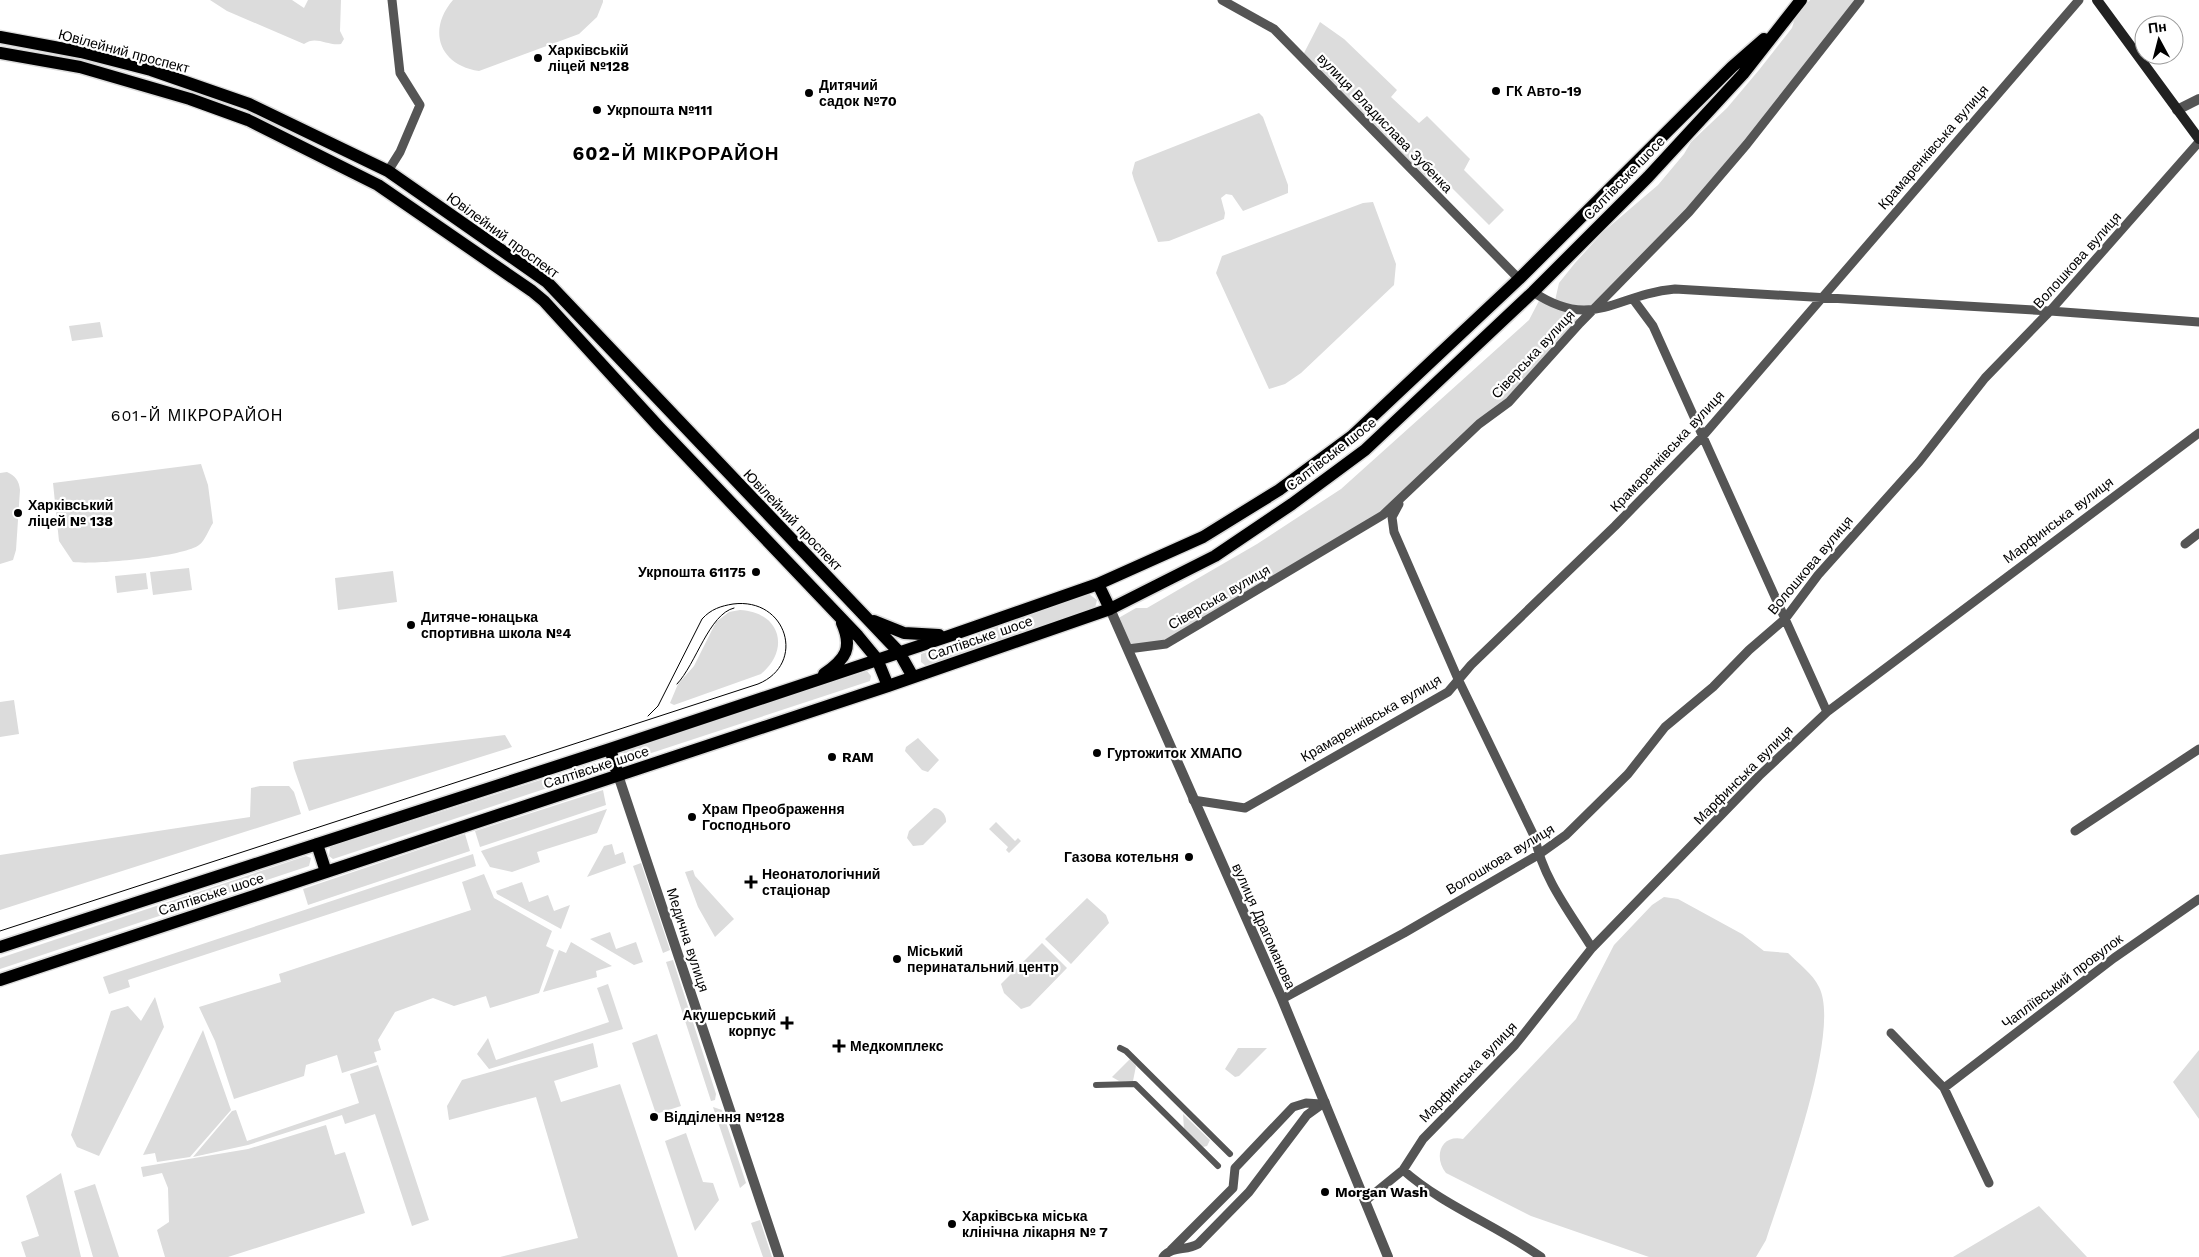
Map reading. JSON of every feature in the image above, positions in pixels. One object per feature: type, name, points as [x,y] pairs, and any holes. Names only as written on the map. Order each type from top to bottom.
[{"type":"main road","name":"Салтівське шосе","points":[[0,980],[888,686],[1110,609],[1214,556],[1292,504],[1365,450],[1533,292],[1655,170],[1743,74],[1801,0]]},
{"type":"main road","points":[[2097,0],[2199,141]]},
{"type":"main road","name":"Салтівське шосе","points":[[0,947],[610,750],[949,636],[1098,584],[1203,537],[1279,490],[1352,436],[1519,279],[1732,67],[1786,19]]},
{"type":"main road","name":"Ювілейний проспект","points":[[0,37],[81,52],[151,70],[249,104],[388,171],[547,282],[899,652],[913,677]]},
{"type":"main road","name":"Ювілейний проспект","points":[[0,53],[80,67],[190,99],[248,120],[378,185],[532,291],[544,301],[659,427],[767,537],[878,659]]},
{"type":"main road","points":[[378,185],[388,171]]},
{"type":"main road","points":[[1519,279],[1533,292]]},
{"type":"main road","points":[[1098,584],[1110,609]]},
{"type":"main road","points":[[860,612],[883,626],[898,632],[949,636]]},
{"type":"main road","points":[[815,680],[833,668],[844,657],[848,648],[847,635],[838,616]]},
{"type":"main road","points":[[878,659],[888,686]]},
{"type":"main road","points":[[610,750],[618,775]]},
{"type":"main road","points":[[317,844],[326,872]]},
{"type":"street","points":[[388,171],[400,152],[420,105],[400,73],[392,0]]},
{"type":"street","name":"вулиця Владислава Зубенка","points":[[1222,0],[1274,29],[1519,279]]},
{"type":"street","name":"Сіверська вулиця","points":[[1128,649],[1166,644],[1383,516],[1479,424],[1509,402],[1592,310],[1708,189],[1748,144],[1860,0]]},
{"type":"street","name":"Крамаренківська вулиця","points":[[1193,800],[1245,808],[1448,692],[1702,437],[2080,0]]},
{"type":"street","points":[[2177,110],[2199,99]]},
{"type":"street","name":"Волошкова вулиця","points":[[1282,999],[1404,933],[1538,854],[1566,835],[1628,774],[1666,727],[1712,687],[1784,619],[1818,575],[1919,462],[1985,378],[2050,311],[2199,141]]},
{"type":"street","points":[[1533,292],[1554,305],[1579,312],[1633,299],[1656,291],[1675,289],[2050,311],[2199,322]]},
{"type":"street","points":[[1633,299],[1653,326],[1827,712]]},
{"type":"street","name":"Марфинська вулиця","points":[[1365,1201],[1403,1170],[1423,1139],[1516,1045],[1592,948],[1759,776],[1827,712],[1860,685],[2199,432]]},
{"type":"street","points":[[1403,496],[1392,517],[1394,532],[1458,680],[1535,838],[1538,854],[1546,872],[1592,948]]},
{"type":"street","points":[[2185,544],[2199,533]]},
{"type":"street","name":"вулиця Драгоманова","points":[[1110,609],[1282,999],[1323,1103],[1388,1257]]},
{"type":"street","points":[[2075,831],[2199,749]]},
{"type":"street","name":"Медична вулиця","points":[[618,775],[779,1257]]},
{"type":"street","name":"Чапліївський провулок","points":[[1944,1088],[2107,963],[2199,899]]},
{"type":"street","points":[[1892,1033],[1944,1088],[1989,1183]]},
{"type":"street","points":[[1120,1048],[1126,1051],[1230,1154]]},
{"type":"street","points":[[1096,1085],[1135,1084],[1218,1166]]},
{"type":"street","points":[[1163,1257],[1233,1188],[1235,1168],[1293,1108],[1306,1103],[1323,1103]]},
{"type":"street","points":[[1171,1250],[1186,1249],[1198,1244],[1249,1192],[1302,1122],[1323,1103]]},
{"type":"street","points":[[1403,1170],[1418,1184],[1513,1237],[1541,1257]]},
{"type":"shaded area","points":[[210,0],[292,0],[304,8],[308,0],[341,0],[340,31],[344,39],[341,44],[313,40],[304,44],[227,11]]},
{"type":"shaded area","points":[[453,0],[603,0],[603,2],[597,17],[579,34],[479,71],[454,62],[446,54],[441,44],[439,34],[440,23],[445,11]]},
{"type":"shaded area","points":[[1810,0],[1860,0],[1747,144],[1593,310],[1570,310],[1580,323],[1542,365],[1383,515],[1166,644],[1128,649],[1115,620],[1136,608],[1147,608],[1257,544],[1341,489],[1529,320],[1541,297],[1554,305],[1559,283],[1575,263],[1603,232],[1658,185],[1684,154],[1691,142],[1727,108],[1792,28],[1795,18]]},
{"type":"shaded area","points":[[1320,22],[1344,39],[1397,90],[1391,97],[1419,123],[1427,116],[1470,159],[1464,170],[1504,210],[1489,225],[1449,185],[1428,180],[1305,57],[1304,53]]},
{"type":"shaded area","points":[[1259,113],[1263,117],[1288,185],[1288,193],[1243,211],[1232,195],[1226,194],[1221,198],[1225,213],[1224,219],[1169,241],[1158,242],[1134,180],[1132,173],[1135,162]]},
{"type":"shaded area","points":[[1373,202],[1396,264],[1394,285],[1301,373],[1285,384],[1269,389],[1216,273],[1222,256],[1363,203]]},
{"type":"shaded area","points":[[100,322],[103,337],[72,341],[69,326]]},
{"type":"shaded area","points":[[201,464],[208,485],[213,523],[199,545],[175,553],[157,556],[84,563],[73,562],[59,541],[53,483]]},
{"type":"shaded area","points":[[7,472],[16,479],[20,490],[16,550],[13,560],[0,564],[0,473]]},
{"type":"shaded area","points":[[189,568],[192,590],[153,595],[150,572]]},
{"type":"shaded area","points":[[393,571],[397,602],[338,610],[335,578]]},
{"type":"shaded area","points":[[146,573],[148,589],[117,593],[115,576]]},
{"type":"shaded area","points":[[1089,594],[1097,600],[1095,608],[926,666],[921,662],[921,654]]},
{"type":"shaded area","points":[[740,610],[754,612],[764,617],[777,633],[776,654],[770,664],[761,674],[674,705],[670,703],[678,684],[694,666],[716,622],[729,612]]},
{"type":"shaded area","points":[[867,671],[871,676],[870,681],[627,761],[622,757],[624,751]]},
{"type":"shaded area","points":[[14,700],[19,734],[0,737],[0,702]]},
{"type":"shaded area","points":[[505,735],[512,747],[309,811],[293,762],[299,760]]},
{"type":"shaded area","points":[[918,738],[939,760],[928,772],[922,770],[905,751],[906,747]]},
{"type":"shaded area","points":[[594,763],[598,766],[596,772],[333,859],[329,856],[330,847]]},
{"type":"shaded area","points":[[260,786],[289,786],[294,792],[301,814],[0,910],[0,855],[250,817],[251,788]]},
{"type":"shaded area","points":[[603,790],[606,805],[480,847],[475,831]]},
{"type":"shaded area","points":[[934,808],[943,812],[946,822],[923,845],[913,846],[907,838],[909,831]]},
{"type":"shaded area","points":[[607,809],[597,833],[537,852],[540,862],[512,872],[490,867],[481,851]]},
{"type":"shaded area","points":[[996,822],[1015,841],[1018,838],[1021,841],[1009,853],[1006,850],[1008,847],[989,829]]},
{"type":"shaded area","points":[[465,834],[470,851],[308,905],[303,889]]},
{"type":"shaded area","points":[[612,844],[615,855],[623,852],[626,863],[587,877],[604,846]]},
{"type":"shaded area","points":[[473,854],[476,866],[128,980],[130,987],[109,994],[103,977]]},
{"type":"shaded area","points":[[306,856],[311,858],[309,866],[0,969],[0,958]]},
{"type":"shaded area","points":[[641,863],[670,950],[663,953],[633,866]]},
{"type":"shaded area","points":[[693,870],[695,876],[734,919],[715,937],[698,907],[685,872]]},
{"type":"shaded area","points":[[484,874],[494,898],[552,931],[546,946],[554,950],[539,993],[490,1008],[486,996],[454,1006],[433,998],[395,1012],[378,1040],[381,1050],[374,1052],[377,1062],[342,1073],[337,1055],[306,1065],[304,1076],[234,1099],[215,1041],[199,1007],[281,982],[279,974],[471,910],[462,882]]},
{"type":"shaded area","points":[[522,882],[529,902],[548,895],[554,911],[570,905],[561,929],[497,894],[496,891]]},
{"type":"shaded area","points":[[1664,897],[1678,899],[1742,934],[1764,951],[1788,953],[1809,973],[1819,987],[1824,1008],[1823,1038],[1817,1073],[1796,1150],[1766,1240],[1756,1257],[1649,1257],[1531,1216],[1446,1173],[1440,1160],[1441,1148],[1445,1143],[1455,1138],[1463,1139],[1576,1019],[1614,945],[1652,905]]},
{"type":"shaded area","points":[[1087,898],[1106,915],[1109,923],[1071,964],[1045,939]]},
{"type":"shaded area","points":[[610,932],[616,949],[636,942],[643,962],[634,965],[590,939]]},
{"type":"shaded area","points":[[571,942],[612,966],[596,971],[597,977],[543,992],[559,950],[566,953]]},
{"type":"shaded area","points":[[1042,943],[1067,968],[1030,1006],[1021,1009],[1004,993],[1001,984]]},
{"type":"shaded area","points":[[673,960],[716,1094],[715,1100],[711,1101],[666,962]]},
{"type":"shaded area","points":[[608,984],[623,1029],[489,1069],[477,1054],[488,1038],[496,1060],[609,1022],[597,988]]},
{"type":"shaded area","points":[[155,997],[164,1027],[99,1156],[77,1147],[71,1135],[111,1011],[128,1006],[141,1021]]},
{"type":"shaded area","points":[[203,1030],[231,1110],[190,1157],[157,1162],[155,1153],[143,1155]]},
{"type":"shaded area","points":[[657,1034],[681,1106],[656,1114],[632,1043]]},
{"type":"shaded area","points":[[593,1043],[598,1067],[554,1081],[561,1102],[620,1084],[678,1257],[500,1257],[578,1238],[536,1097],[449,1120],[447,1106],[462,1080]]},
{"type":"shaded area","points":[[1238,1048],[1267,1048],[1239,1076],[1235,1077],[1225,1069]]},
{"type":"shaded area","points":[[2199,1050],[2199,1119],[2173,1082]]},
{"type":"shaded area","points":[[1130,1059],[1136,1066],[1133,1081],[1119,1081],[1112,1077]]},
{"type":"shaded area","points":[[378,1065],[429,1220],[412,1226],[375,1114],[345,1124],[342,1115],[248,1145],[193,1157],[232,1111],[236,1110],[247,1141],[359,1103],[350,1074]]},
{"type":"shaded area","points":[[713,1107],[722,1110],[746,1183],[740,1188]]},
{"type":"shaded area","points":[[1183,1114],[1210,1140],[1207,1146],[1203,1147],[1184,1129]]},
{"type":"shaded area","points":[[326,1125],[335,1155],[345,1152],[365,1213],[228,1257],[165,1257],[157,1230],[169,1222],[168,1188],[162,1173],[143,1177],[141,1167],[248,1149]]},
{"type":"shaded area","points":[[686,1133],[703,1182],[713,1183],[719,1200],[695,1231],[665,1141]]},
{"type":"shaded area","points":[[61,1173],[81,1257],[26,1257],[21,1242],[39,1236],[26,1196]]},
{"type":"shaded area","points":[[95,1184],[119,1257],[93,1257],[74,1191]]},
{"type":"shaded area","points":[[2039,1206],[2087,1257],[1953,1257]]},
{"type":"shaded area","points":[[760,1220],[772,1257],[763,1257],[751,1223]]},
{"type":"tram line","points":[[0,931],[758,684],[773,675],[782,662],[786,648],[784,634],[778,621],[767,611],[752,605],[733,604],[716,608],[709,613],[702,619],[658,706],[648,716]]},
{"type":"tram line","points":[[677,684],[710,629],[725,612],[734,608]]},
{"type":"place","name":"Харківській ліцей №128","points":[[538,58]]},
{"type":"place","name":"ГК Авто-19","points":[[1496,91]]},
{"type":"place","name":"Дитячий садок №70","points":[[809,93]]},
{"type":"place","name":"Укрпошта №111","points":[[597,110]]},
{"type":"place","name":"Харківський ліцей № 138","points":[[18,513]]},
{"type":"place","name":"Укрпошта 61175","points":[[756,572]]},
{"type":"place","name":"Дитяче-юнацька спортивна школа №4","points":[[411,625]]},
{"type":"place","name":"Гуртожиток ХМАПО","points":[[1097,753]]},
{"type":"place","name":"RAM","points":[[832,757]]},
{"type":"place","name":"Храм Преображення Господнього","points":[[692,817]]},
{"type":"place","name":"Газова котельня","points":[[1189,857]]},
{"type":"place","name":"Неонатологічний стаціонар","points":[[751,882]]},
{"type":"place","name":"Міський перинатальний центр","points":[[897,959]]},
{"type":"place","name":"Акушерський корпус","points":[[787,1023]]},
{"type":"place","name":"Медкомплекс","points":[[839,1046]]},
{"type":"place","name":"Відділення №128","points":[[654,1117]]},
{"type":"place","name":"Morgan Wash","points":[[1325,1192]]},
{"type":"place","name":"Харківська міська клінічна лікарня № 7","points":[[952,1224]]},
{"type":"district","name":"602-Й МІКРОРАЙОН","points":[[676,153]]},
{"type":"district","name":"601-Й МІКРОРАЙОН","points":[[197,415]]}]
